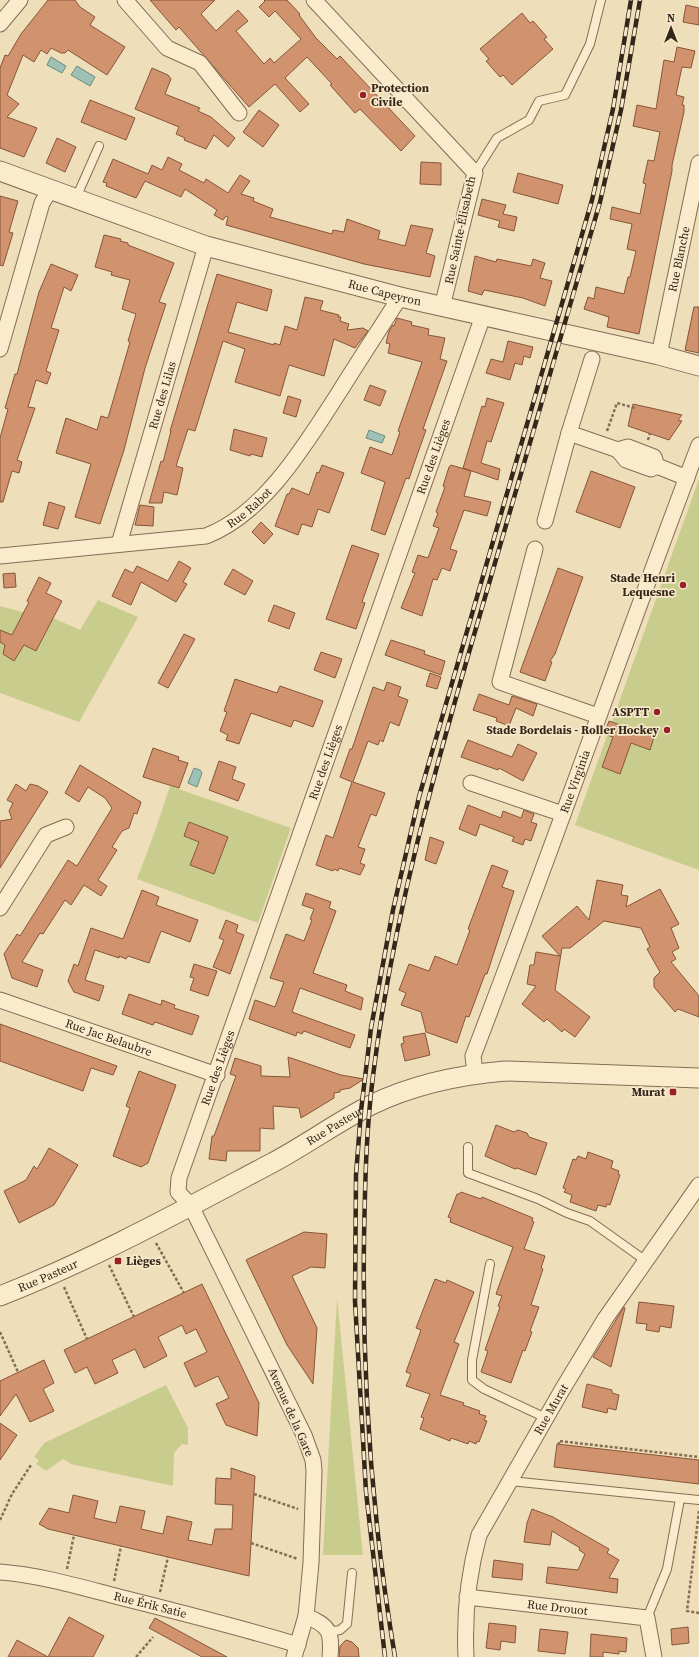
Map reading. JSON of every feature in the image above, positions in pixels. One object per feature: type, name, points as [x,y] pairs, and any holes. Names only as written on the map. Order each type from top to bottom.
[{"type":"street","points":[[0,24],[20,0]]},
{"type":"street","points":[[125,0],[167,48],[200,63],[240,113]]},
{"type":"street","name":"Rue Sainte-Élisabeth","points":[[314,0],[475,173],[442,307]]},
{"type":"street","name":"Rue Blanche","points":[[659,355],[699,163]]},
{"type":"street","name":"Rue Capeyron","points":[[0,171],[206,246],[400,297],[659,355],[699,366]]},
{"type":"street","points":[[0,349],[42,203],[50,190]]},
{"type":"street","name":"Rue des Lilas","points":[[119,544],[206,246]]},
{"type":"street","name":"Rue Rabot","points":[[0,556],[206,536],[232,524],[265,493],[294,462],[400,297]]},
{"type":"street","name":"Rue des Lièges","points":[[191,1206],[178,1192],[179,1178],[217,1075],[484,316]]},
{"type":"street","points":[[545,521],[569,433],[592,359]]},
{"type":"street","points":[[569,433],[618,450],[626,460],[651,469],[657,466],[686,478]]},
{"type":"street","name":"Rue Virginia","points":[[475,1073],[473,1056],[542,875],[598,716],[699,445]]},
{"type":"street","points":[[535,550],[500,682],[598,716]]},
{"type":"street","points":[[471,783],[563,814]]},
{"type":"street","points":[[0,908],[46,835],[66,827]]},
{"type":"street","name":"Rue Jac Belaubre","points":[[0,1000],[217,1075]]},
{"type":"street","name":"Rue Pasteur","points":[[0,1296],[78,1262],[191,1206],[279,1159],[376,1103],[418,1086],[475,1073],[537,1071],[699,1078]]},
{"type":"street","name":"Rue Murat","points":[[466,1657],[465,1632],[467,1598],[472,1562],[479,1535],[605,1319],[699,1185]]},
{"type":"street","name":"Avenue de la Gare","points":[[191,1206],[304,1435],[313,1460],[314,1471],[311,1563],[306,1616],[296,1651]]},
{"type":"street","name":"Rue Érik Satie","points":[[0,1572],[18,1573],[235,1626],[296,1651]]},
{"type":"street","name":"Rue Drouot","points":[[467,1598],[648,1618]]},
{"type":"street","points":[[306,1616],[318,1621],[329,1632],[331,1639],[330,1657]]},
{"type":"street","points":[[648,1618],[654,1657]]},
{"type":"lane","points":[[475,173],[497,138],[529,120],[539,101],[565,95],[590,44],[601,0]]},
{"type":"lane","points":[[75,199],[99,146]]},
{"type":"lane","points":[[468,1147],[468,1173],[538,1199],[590,1221],[646,1261]]},
{"type":"lane","points":[[490,1264],[472,1360],[472,1380],[484,1389],[546,1418]]},
{"type":"lane","points":[[510,1481],[699,1500]]},
{"type":"lane","points":[[648,1618],[667,1569],[680,1499]]},
{"type":"lane","points":[[329,1632],[340,1630],[347,1624],[352,1573]]},
{"type":"path","points":[[602,445],[617,403],[635,408]]},
{"type":"path","points":[[155,1241],[184,1293]]},
{"type":"path","points":[[108,1263],[134,1317]]},
{"type":"path","points":[[62,1285],[88,1339]]},
{"type":"path","points":[[0,1332],[18,1372]]},
{"type":"path","points":[[560,1444],[560,1441],[699,1457]]},
{"type":"path","points":[[0,1520],[12,1494],[31,1465]]},
{"type":"path","points":[[254,1494],[313,1515]]},
{"type":"path","points":[[699,1509],[686,1611],[699,1613]]},
{"type":"path","points":[[64,1584],[74,1536]]},
{"type":"path","points":[[251,1543],[311,1563]]},
{"type":"path","points":[[111,1595],[121,1546]]},
{"type":"path","points":[[157,1606],[168,1557]]},
{"type":"path","points":[[136,1657],[152,1638]]},
{"type":"green space","name":"ASPTT","points":[[699,479],[699,870],[575,825]]},
{"type":"green space","points":[[98,600],[138,617],[79,722],[0,693],[0,606],[30,614],[42,613],[80,630]]},
{"type":"green space","points":[[170,786],[291,828],[258,923],[137,879]]},
{"type":"green space","points":[[337,1298],[363,1555],[323,1555]]},
{"type":"green space","points":[[166,1385],[188,1428],[188,1445],[182,1444],[174,1453],[173,1486],[71,1464],[63,1459],[46,1471],[36,1464],[39,1460],[34,1457],[44,1443]]},
{"type":"water","points":[[51,57],[66,66],[62,73],[47,65]]},
{"type":"water","points":[[77,66],[95,77],[90,86],[71,75]]},
{"type":"water","points":[[369,430],[385,436],[382,443],[366,438]]},
{"type":"water","points":[[194,768],[200,770],[202,773],[197,787],[188,783]]},
{"type":"building","points":[[48,0],[75,0],[80,7],[95,17],[90,25],[125,47],[107,75],[68,50],[65,53],[61,53],[51,48],[47,54],[41,50],[34,62],[23,55],[7,95],[19,104],[7,117],[37,128],[24,157],[0,148],[0,68],[5,55],[8,56],[21,34]]},
{"type":"building","points":[[150,0],[215,0],[201,14],[216,31],[238,10],[248,21],[236,31],[264,64],[270,58],[274,63],[301,39],[275,11],[269,17],[259,7],[265,1],[264,0],[287,0],[300,14],[299,15],[316,38],[337,59],[340,56],[415,136],[401,151],[360,109],[355,113],[330,85],[332,84],[307,57],[285,78],[309,104],[300,112],[275,84],[249,107],[179,27],[176,30]]},
{"type":"building","points":[[686,5],[699,8],[699,25],[683,22]]},
{"type":"building","points":[[522,13],[530,23],[533,21],[547,37],[544,39],[553,49],[512,85],[503,75],[500,77],[486,61],[489,59],[480,49]]},
{"type":"building","points":[[677,47],[695,51],[691,68],[682,67],[676,95],[684,97],[682,105],[684,105],[684,112],[672,165],[639,334],[607,327],[609,317],[584,309],[588,297],[594,299],[596,287],[624,294],[628,277],[630,277],[636,251],[627,249],[632,224],[610,219],[612,207],[640,214],[646,184],[643,183],[648,160],[654,161],[660,132],[633,126],[637,105],[656,109],[664,60],[674,62]]},
{"type":"building","points":[[152,68],[168,75],[171,79],[165,94],[200,108],[198,111],[211,117],[235,138],[228,147],[214,135],[206,149],[184,140],[185,138],[176,134],[179,127],[135,109]]},
{"type":"building","points":[[90,100],[135,118],[126,140],[81,122]]},
{"type":"building","points":[[259,110],[279,125],[263,147],[243,132]]},
{"type":"building","points":[[57,138],[76,147],[65,172],[46,163]]},
{"type":"building","points":[[168,157],[182,164],[179,170],[204,183],[206,179],[228,193],[240,175],[250,181],[241,194],[254,198],[253,201],[273,209],[270,217],[332,234],[333,230],[344,232],[347,219],[380,231],[378,239],[405,246],[411,225],[433,229],[426,253],[435,256],[430,277],[364,264],[226,225],[228,217],[226,216],[223,220],[214,215],[217,210],[185,189],[181,197],[145,181],[136,198],[106,186],[107,183],[103,182],[113,159],[148,174],[152,165],[162,170]]},
{"type":"building","points":[[421,162],[441,163],[441,185],[420,184]]},
{"type":"building","points":[[518,173],[563,185],[558,204],[513,192]]},
{"type":"building","points":[[0,196],[18,201],[9,232],[13,233],[3,266],[0,265]]},
{"type":"building","points":[[482,199],[506,205],[503,214],[517,217],[514,231],[498,227],[500,221],[478,215]]},
{"type":"building","points":[[104,235],[121,239],[120,241],[128,243],[128,245],[174,263],[159,302],[166,304],[145,368],[124,450],[100,524],[75,517],[91,464],[56,453],[66,418],[97,430],[101,416],[108,418],[130,342],[128,341],[136,314],[122,309],[130,280],[111,275],[112,272],[95,267]]},
{"type":"building","points":[[475,256],[496,262],[497,259],[531,266],[533,259],[545,263],[540,278],[552,281],[545,306],[523,298],[484,290],[482,295],[468,291]]},
{"type":"building","points":[[51,264],[78,275],[71,291],[64,287],[51,328],[59,330],[46,371],[51,373],[47,384],[36,380],[28,407],[35,408],[17,460],[22,462],[19,473],[12,471],[3,502],[0,502],[0,438],[8,409],[5,408],[15,374],[17,374],[39,292]]},
{"type":"building","points":[[217,274],[272,290],[267,311],[237,302],[228,332],[274,345],[274,343],[280,345],[285,326],[297,330],[305,297],[323,301],[320,310],[339,315],[338,317],[341,317],[340,321],[349,324],[347,330],[363,328],[368,331],[355,348],[334,339],[324,376],[289,365],[280,396],[235,382],[245,349],[223,341],[195,431],[188,429],[176,466],[183,468],[177,495],[164,492],[162,503],[149,503],[161,461],[163,462],[170,431]]},
{"type":"building","points":[[694,307],[699,307],[699,353],[685,350]]},
{"type":"building","points":[[397,318],[412,322],[411,325],[429,329],[428,335],[445,338],[440,359],[447,361],[423,429],[426,430],[409,479],[406,478],[385,535],[371,530],[385,482],[361,473],[370,447],[392,455],[400,432],[398,431],[422,362],[388,353],[390,344],[386,343],[389,331],[393,325],[394,326]]},
{"type":"building","points":[[508,341],[533,347],[530,358],[524,356],[522,365],[515,363],[510,380],[486,373],[491,359],[503,362]]},
{"type":"building","points":[[370,385],[386,391],[380,406],[364,400]]},
{"type":"building","points":[[288,396],[301,400],[296,417],[283,413]]},
{"type":"building","points":[[487,398],[504,403],[491,442],[487,441],[481,463],[500,469],[498,480],[463,468],[482,406],[485,407]]},
{"type":"building","points":[[633,404],[682,415],[678,420],[682,421],[669,440],[628,426]]},
{"type":"building","points":[[234,429],[267,438],[262,457],[251,454],[250,456],[230,450]]},
{"type":"building","points":[[322,465],[344,473],[329,513],[318,509],[312,527],[302,524],[298,535],[275,526],[287,494],[289,494],[292,488],[309,495],[317,472],[319,473]]},
{"type":"building","points":[[451,465],[471,471],[464,496],[491,502],[487,516],[464,510],[450,549],[457,551],[450,571],[442,568],[437,580],[433,579],[422,616],[401,608],[415,573],[412,572],[418,555],[428,558],[439,528],[433,526],[438,513],[436,512],[445,487],[443,486]]},
{"type":"building","points":[[591,471],[635,487],[620,528],[576,512]]},
{"type":"building","points":[[49,502],[65,507],[58,529],[43,525]]},
{"type":"building","points":[[140,505],[154,507],[153,526],[135,525]]},
{"type":"building","points":[[261,522],[273,534],[264,544],[252,532]]},
{"type":"building","points":[[352,545],[379,554],[362,602],[365,603],[356,629],[326,619]]},
{"type":"building","points":[[179,561],[191,568],[183,582],[187,584],[176,602],[141,582],[131,605],[112,596],[125,569],[133,573],[137,566],[168,581]]},
{"type":"building","points":[[558,568],[583,577],[555,654],[550,661],[552,662],[545,681],[520,672]]},
{"type":"building","points":[[233,569],[253,581],[245,595],[224,584]]},
{"type":"building","points":[[15,573],[16,587],[4,588],[3,574]]},
{"type":"building","points":[[39,577],[51,583],[46,593],[62,601],[36,651],[24,645],[14,661],[3,654],[5,645],[0,642],[0,630],[12,635],[29,602],[27,601]]},
{"type":"building","points":[[274,605],[295,613],[289,629],[268,621]]},
{"type":"building","points":[[184,634],[195,639],[168,688],[158,683]]},
{"type":"building","points":[[391,640],[425,651],[424,654],[445,661],[441,675],[385,655]]},
{"type":"building","points":[[321,652],[342,659],[335,678],[314,670]]},
{"type":"building","points":[[430,673],[441,677],[437,689],[426,686]]},
{"type":"building","points":[[235,679],[277,693],[280,686],[323,701],[313,727],[294,720],[291,727],[251,713],[239,744],[226,740],[228,735],[220,731],[227,712],[224,711]]},
{"type":"building","points":[[387,682],[401,687],[398,696],[408,700],[399,726],[390,722],[383,742],[380,740],[378,745],[368,741],[353,782],[385,793],[376,816],[371,814],[358,847],[365,849],[360,863],[365,865],[360,875],[339,868],[338,871],[334,869],[333,871],[316,865],[326,835],[333,838],[352,782],[340,777],[350,749],[352,749],[373,687],[384,691]]},
{"type":"building","points":[[479,694],[509,705],[512,696],[537,704],[533,716],[516,708],[509,726],[496,721],[497,718],[473,710]]},
{"type":"building","points":[[609,721],[654,737],[650,750],[631,743],[620,774],[602,767],[613,737],[604,734]]},
{"type":"building","points":[[468,740],[512,757],[518,744],[537,753],[523,781],[499,768],[498,770],[461,757]]},
{"type":"building","points":[[153,748],[179,757],[178,760],[188,763],[179,788],[143,777]]},
{"type":"building","points":[[219,761],[236,767],[232,779],[245,784],[238,801],[209,790]]},
{"type":"building","points":[[80,765],[141,802],[137,814],[134,813],[129,828],[122,831],[112,847],[117,850],[98,880],[107,886],[101,896],[84,885],[71,905],[65,900],[43,934],[40,933],[22,962],[43,970],[37,987],[12,978],[4,954],[17,934],[20,936],[68,860],[77,866],[112,808],[105,798],[88,787],[79,802],[65,793]]},
{"type":"building","points":[[16,784],[26,791],[30,784],[38,786],[48,792],[0,868],[0,821],[12,819],[9,811],[13,803],[7,800]]},
{"type":"building","points":[[468,805],[501,818],[503,811],[521,818],[524,810],[534,814],[531,822],[537,824],[531,841],[525,839],[523,845],[512,841],[514,837],[480,824],[476,836],[459,829]]},
{"type":"building","points":[[189,822],[228,837],[214,874],[190,865],[199,842],[184,836]]},
{"type":"building","points":[[430,837],[444,842],[436,864],[425,860]]},
{"type":"building","points":[[492,865],[508,871],[502,887],[514,891],[487,974],[485,974],[469,1017],[466,1016],[457,1043],[426,1032],[421,1012],[401,1005],[406,993],[399,990],[409,964],[429,971],[435,956],[457,965],[470,930],[468,929]]},
{"type":"building","points":[[597,880],[623,885],[621,895],[628,896],[626,907],[660,889],[679,924],[671,928],[679,948],[672,952],[676,959],[671,962],[699,996],[699,1017],[678,1009],[675,1012],[654,987],[654,978],[660,972],[647,949],[650,947],[641,928],[604,921],[570,948],[562,948],[555,990],[590,1017],[575,1037],[564,1029],[562,1032],[547,1019],[544,1022],[522,1004],[536,986],[527,984],[530,965],[534,965],[536,952],[560,956],[542,936],[577,906],[589,920]]},
{"type":"building","points":[[142,890],[159,897],[156,905],[198,920],[190,942],[161,931],[149,963],[128,956],[126,959],[119,956],[119,958],[95,950],[85,980],[104,986],[99,1001],[74,992],[68,981],[74,964],[78,966],[91,928],[123,939]]},
{"type":"building","points":[[306,893],[331,902],[329,908],[336,911],[313,973],[347,985],[345,991],[363,998],[361,1010],[300,988],[292,1012],[355,1035],[350,1048],[304,1031],[302,1034],[297,1032],[296,1036],[249,1019],[255,1000],[275,1007],[284,982],[270,978],[286,934],[304,941],[312,920],[310,919],[314,909],[302,905]]},
{"type":"building","points":[[226,920],[238,925],[236,932],[244,935],[230,974],[213,967],[224,940],[219,938]]},
{"type":"building","points":[[194,964],[217,971],[208,996],[190,990],[194,978],[190,977]]},
{"type":"building","points":[[129,994],[161,1005],[162,1000],[175,1005],[174,1008],[199,1016],[192,1035],[155,1022],[153,1025],[122,1014]]},
{"type":"building","points":[[0,1024],[117,1066],[113,1075],[91,1068],[83,1091],[0,1061]]},
{"type":"building","points":[[425,1033],[430,1055],[405,1061],[401,1044],[404,1043],[403,1037]]},
{"type":"building","points":[[288,1057],[341,1075],[364,1079],[350,1088],[334,1093],[334,1098],[301,1118],[299,1108],[273,1106],[274,1129],[260,1128],[260,1151],[227,1151],[226,1161],[209,1159],[212,1136],[214,1136],[236,1076],[230,1074],[235,1058],[261,1066],[261,1076],[290,1077]]},
{"type":"building","points":[[139,1071],[176,1085],[148,1163],[141,1167],[113,1156],[130,1108],[126,1106]]},
{"type":"building","points":[[496,1125],[514,1132],[518,1130],[527,1133],[529,1137],[547,1143],[536,1175],[517,1168],[515,1169],[485,1156]]},
{"type":"building","points":[[49,1148],[78,1165],[54,1205],[19,1223],[4,1191],[26,1180],[34,1166],[37,1169]]},
{"type":"building","points":[[588,1152],[613,1161],[611,1168],[619,1171],[618,1174],[620,1175],[610,1205],[607,1204],[606,1207],[598,1205],[596,1211],[570,1202],[572,1195],[564,1192],[566,1189],[563,1188],[573,1159],[576,1160],[578,1156],[586,1159]]},
{"type":"building","points":[[461,1192],[481,1199],[482,1197],[533,1218],[532,1221],[534,1222],[524,1249],[545,1256],[541,1268],[543,1269],[531,1305],[539,1307],[530,1331],[532,1332],[525,1351],[523,1350],[511,1383],[481,1372],[488,1351],[485,1350],[500,1307],[498,1306],[502,1296],[496,1294],[513,1247],[450,1222],[451,1218],[448,1217],[457,1194]]},
{"type":"building","points":[[304,1232],[327,1234],[325,1268],[311,1267],[292,1276],[317,1328],[313,1384],[287,1345],[246,1260]]},
{"type":"building","points":[[435,1279],[446,1283],[447,1280],[474,1292],[454,1342],[459,1344],[440,1395],[464,1403],[463,1405],[480,1411],[479,1414],[486,1416],[484,1420],[487,1421],[479,1442],[477,1441],[476,1444],[469,1441],[468,1444],[451,1438],[450,1441],[420,1429],[424,1418],[421,1417],[430,1394],[406,1386],[411,1374],[406,1372],[421,1330],[416,1328]]},
{"type":"building","points":[[202,1284],[259,1403],[257,1436],[226,1425],[216,1404],[229,1398],[218,1376],[195,1387],[184,1363],[207,1352],[196,1329],[186,1334],[182,1325],[158,1337],[167,1356],[144,1368],[135,1349],[112,1360],[118,1373],[95,1384],[87,1367],[75,1373],[64,1350]]},
{"type":"building","points":[[639,1302],[674,1306],[671,1328],[660,1326],[659,1332],[646,1330],[647,1324],[636,1323]]},
{"type":"building","points":[[624,1307],[625,1308],[611,1367],[593,1357]]},
{"type":"building","points":[[44,1360],[54,1383],[43,1389],[54,1411],[30,1422],[16,1394],[0,1416],[0,1381]]},
{"type":"building","points":[[587,1384],[612,1390],[612,1393],[619,1395],[616,1410],[608,1408],[607,1413],[582,1407]]},
{"type":"building","points":[[0,1423],[17,1435],[0,1460]]},
{"type":"building","points":[[557,1444],[699,1460],[699,1484],[554,1467]]},
{"type":"building","points":[[231,1468],[255,1476],[249,1576],[48,1529],[39,1524],[49,1508],[69,1513],[73,1495],[98,1501],[94,1518],[116,1523],[120,1506],[145,1511],[141,1529],[163,1534],[167,1516],[192,1522],[188,1540],[212,1545],[215,1529],[232,1529],[233,1505],[215,1504],[216,1478],[231,1479]]},
{"type":"building","points":[[532,1509],[553,1517],[609,1549],[607,1553],[619,1560],[609,1578],[618,1579],[617,1593],[546,1583],[548,1567],[578,1570],[585,1554],[579,1550],[580,1548],[552,1531],[550,1545],[524,1542],[527,1523]]},
{"type":"building","points":[[494,1560],[523,1564],[522,1580],[492,1577]]},
{"type":"building","points":[[69,1617],[104,1636],[93,1657],[48,1657]]},
{"type":"building","points":[[155,1618],[227,1657],[202,1657],[149,1628]]},
{"type":"building","points":[[489,1623],[516,1626],[515,1643],[501,1641],[500,1650],[486,1648]]},
{"type":"building","points":[[688,1627],[689,1643],[672,1645],[671,1629]]},
{"type":"building","points":[[540,1629],[568,1632],[565,1654],[538,1651]]},
{"type":"building","points":[[591,1634],[627,1638],[626,1652],[619,1651],[619,1654],[603,1652],[603,1657],[590,1657]]},
{"type":"building","points":[[17,1640],[48,1657],[8,1657]]},
{"type":"building","points":[[346,1640],[352,1642],[358,1648],[359,1657],[339,1657],[340,1646]]},
{"type":"railway","points":[[385,1657],[366,1492],[355,1301],[356,1175],[361,1111],[371,1028],[393,910],[419,797],[592,200],[613,109],[631,0]]},
{"type":"railway","points":[[395,1657],[380,1554],[370,1449],[365,1345],[364,1240],[366,1158],[373,1076],[392,958],[404,899],[432,784],[600,202],[621,110],[640,0]]},
{"type":"place","name":"Protection Civile","points":[[363,95]]},
{"type":"place","name":"Stade Henri Lequesne","points":[[683,585]]},
{"type":"place","name":"ASPTT","points":[[657,712]]},
{"type":"place","name":"Stade Bordelais - Roller Hockey","points":[[667,730]]},
{"type":"place","name":"Murat","points":[[673,1092]]},
{"type":"place","name":"Lièges","points":[[118,1261]]}]
